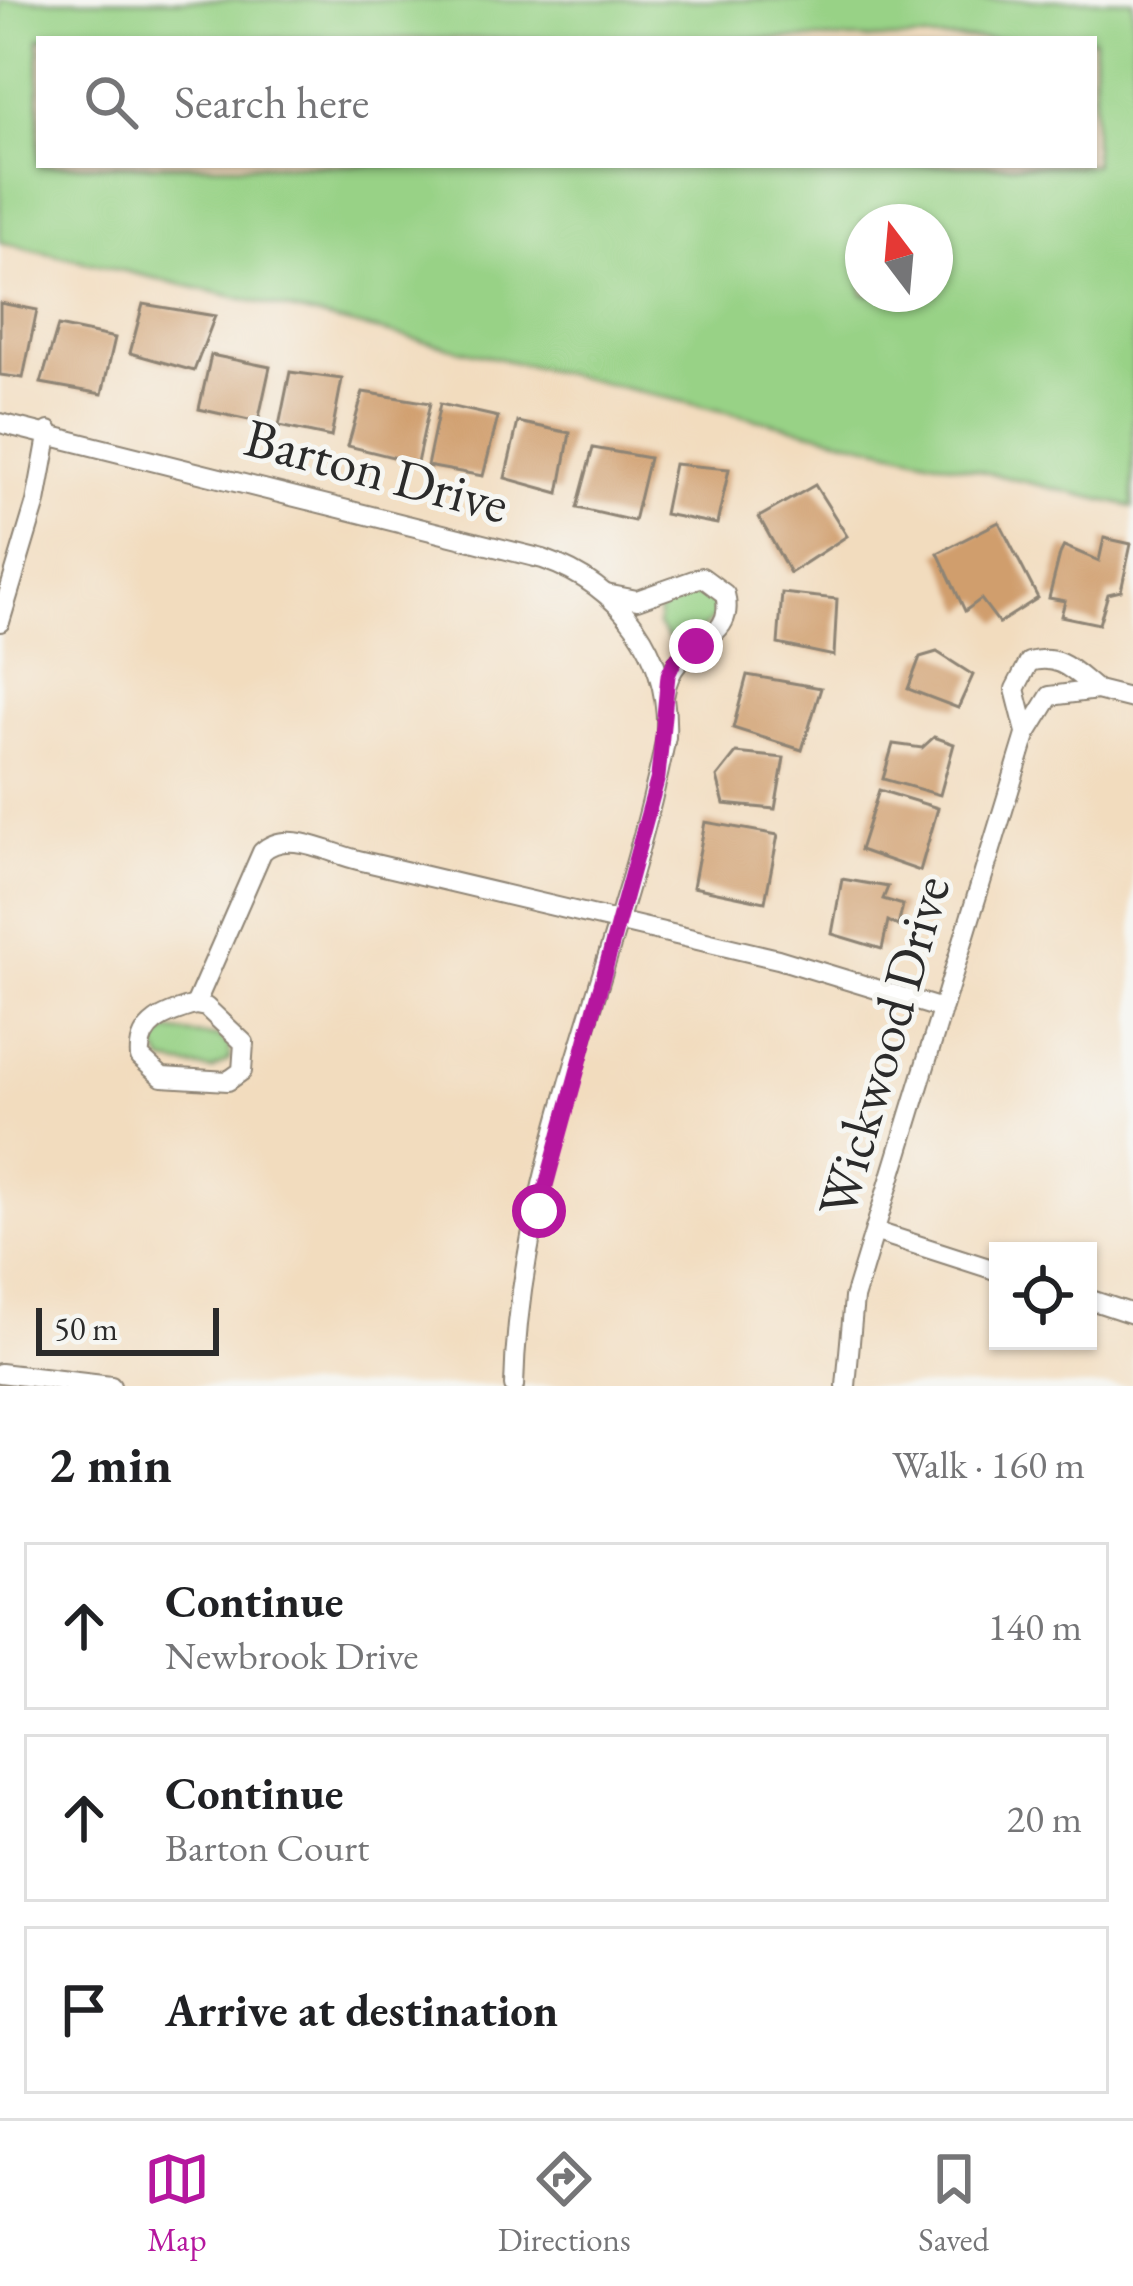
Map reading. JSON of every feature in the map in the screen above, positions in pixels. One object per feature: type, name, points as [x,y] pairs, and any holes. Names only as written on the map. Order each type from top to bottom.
[{"type":"street","name":"Barton Drive","points":[[0,423],[49,431],[543,559],[606,594],[645,640],[664,698]]},
{"type":"street","points":[[0,622],[36,502],[49,431]]},
{"type":"street","points":[[514,1386],[520,1310],[539,1211],[658,777],[666,737],[664,698],[675,660],[722,628],[725,594],[702,577],[637,600],[606,594]]},
{"type":"street","name":"Wickwood Drive","points":[[1026,735],[1015,689],[1029,662],[1046,657],[1061,661],[1097,690]]},
{"type":"street","points":[[1097,690],[1133,699]]},
{"type":"street","name":"Wickwood Drive","points":[[846,1386],[854,1298],[1026,735],[1050,696],[1097,690]]},
{"type":"street","points":[[195,1005],[206,1007],[244,1042],[242,1071],[228,1081],[162,1077],[140,1058],[144,1030],[155,1019],[195,1005],[227,921],[271,843],[294,840],[338,855],[778,959],[939,1008]]},
{"type":"street","points":[[877,1232],[989,1268]]},
{"type":"street","points":[[1097,1303],[1133,1314]]},
{"type":"street","points":[[0,1373],[111,1386]]},
{"type":"green space","points":[[0,0],[1133,0],[1133,507],[0,242]]},
{"type":"green space","points":[[692,590],[710,593],[716,616],[697,633],[670,640],[658,626],[659,610]]},
{"type":"green space","points":[[167,1031],[219,1037],[230,1047],[229,1060],[211,1070],[164,1062],[154,1044]]},
{"type":"building","points":[[0,303],[37,310],[23,378],[0,375]]},
{"type":"building","points":[[143,304],[215,316],[194,371],[130,353]]},
{"type":"building","points":[[58,326],[115,338],[102,394],[41,383]]},
{"type":"building","points":[[211,355],[270,367],[258,422],[199,409]]},
{"type":"building","points":[[290,372],[342,379],[331,437],[279,426]]},
{"type":"building","points":[[363,392],[430,403],[417,463],[348,446]]},
{"type":"building","points":[[440,404],[498,417],[483,476],[427,466]]},
{"type":"building","points":[[518,422],[570,433],[559,493],[505,478]]},
{"type":"building","points":[[593,448],[649,458],[634,521],[577,508]]},
{"type":"building","points":[[674,464],[729,469],[717,524],[664,514]]},
{"type":"building","points":[[815,485],[847,536],[790,573],[759,517]]},
{"type":"building","points":[[999,522],[1038,598],[999,623],[981,599],[965,611],[938,553]]},
{"type":"building","points":[[1104,538],[1131,544],[1121,591],[1108,594],[1099,624],[1061,616],[1065,601],[1049,598],[1064,546],[1099,561]]},
{"type":"building","points":[[782,593],[837,599],[834,656],[778,644]]},
{"type":"building","points":[[937,652],[973,675],[958,708],[908,689],[920,657]]},
{"type":"building","points":[[747,675],[821,688],[802,750],[733,728]]},
{"type":"building","points":[[934,737],[954,744],[940,795],[883,779],[893,744],[922,748]]},
{"type":"building","points":[[736,753],[784,758],[775,809],[724,804],[717,777]]},
{"type":"building","points":[[879,790],[938,808],[920,871],[860,850]]},
{"type":"building","points":[[705,822],[778,835],[765,902],[693,887]]},
{"type":"building","points":[[842,879],[888,887],[883,899],[903,905],[898,926],[888,921],[882,949],[832,934]]},
{"type":"route","points":[[539,1211],[658,777],[666,737],[668,675],[675,660],[696,646]]}]
